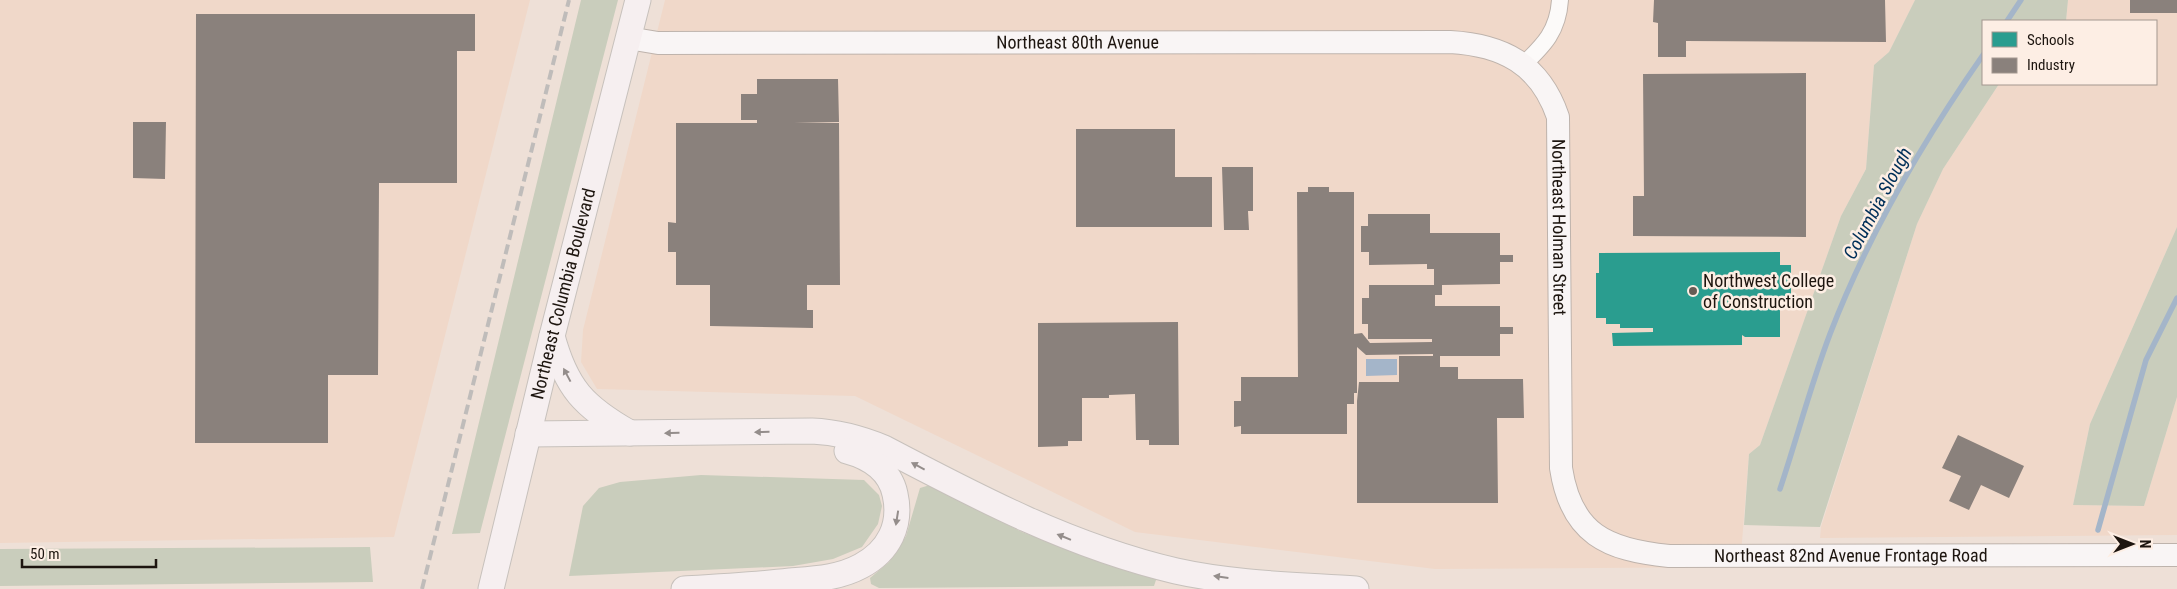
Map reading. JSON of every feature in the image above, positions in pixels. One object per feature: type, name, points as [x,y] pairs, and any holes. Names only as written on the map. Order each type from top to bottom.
[{"type":"main road","name":"Northeast Columbia Boulevard","points":[[491,589],[552,336],[638,0]]},
{"type":"main road","points":[[552,336],[565,373],[583,400],[604,418],[631,433]]},
{"type":"main road","points":[[526,442],[631,433],[812,431],[854,437],[884,448],[1009,513],[1067,538],[1117,556],[1177,571],[1228,579],[1356,589]]},
{"type":"main road","points":[[526,442],[830,449],[861,456],[876,463],[894,486],[898,506],[898,520],[885,545],[862,566],[826,577],[684,589]]},
{"type":"street","points":[[1523,65],[1542,46],[1555,28],[1560,0]]},
{"type":"street","name":"Northeast 80th Avenue","points":[[628,38],[658,43],[1450,42],[1490,47],[1523,65]]},
{"type":"street","name":"Northeast Holman Street","points":[[1523,65],[1546,88],[1558,116],[1560,451],[1563,479]]},
{"type":"street","name":"Northeast 82nd Avenue Frontage Road","points":[[1563,479],[1573,509],[1594,534],[1622,549],[1642,553],[1668,556],[2177,555]]},
{"type":"shaded area","points":[[0,0],[530,0],[394,537],[0,543]]},
{"type":"shaded area","points":[[665,0],[1915,0],[1889,52],[1874,65],[1866,169],[1841,216],[1760,445],[1749,454],[1740,567],[1435,569],[1135,532],[855,396],[597,389],[581,362],[583,330]]},
{"type":"shaded area","points":[[2068,0],[2177,0],[2177,227],[2090,424],[2073,505],[2144,506],[2177,397],[2177,535],[1820,538],[1821,527],[1917,224],[1943,169],[1998,85],[2157,85],[2157,20],[2066,20]]},
{"type":"green space","points":[[581,0],[618,0],[480,533],[452,534]]},
{"type":"green space","points":[[1915,0],[2068,0],[2066,20],[1982,20],[1982,85],[1998,85],[1943,169],[1917,224],[1820,527],[1744,525],[1749,454],[1760,445],[1841,216],[1866,169],[1874,65],[1889,52]]},
{"type":"green space","points":[[2177,227],[2177,397],[2144,506],[2073,505],[2090,424]]},
{"type":"green space","points":[[701,475],[864,480],[879,495],[882,506],[878,524],[862,547],[833,559],[793,566],[569,576],[583,506],[599,488],[620,482]]},
{"type":"green space","points":[[930,485],[1022,532],[1081,554],[1157,577],[1154,586],[879,588],[871,584],[870,578],[889,562],[906,536],[920,488]]},
{"type":"green space","points":[[370,547],[373,582],[0,586],[0,549]]},
{"type":"water","points":[[1366,359],[1397,359],[1397,375],[1366,376]]},
{"type":"building: Schools","name":"Northwest College of Construction","points":[[1780,252],[1780,265],[1791,265],[1791,309],[1780,309],[1780,337],[1745,337],[1742,335],[1742,345],[1613,346],[1612,333],[1653,332],[1653,328],[1620,328],[1620,324],[1606,324],[1606,318],[1596,318],[1596,273],[1599,273],[1599,253]]},
{"type":"building: Industry","points":[[1654,0],[1885,0],[1886,42],[1686,41],[1686,57],[1658,57],[1658,23],[1653,22]]},
{"type":"building: Industry","points":[[2130,0],[2177,0],[2177,13],[2130,13]]},
{"type":"building: Industry","points":[[196,14],[475,14],[475,51],[457,51],[457,183],[379,183],[378,375],[328,375],[328,443],[195,443]]},
{"type":"building: Industry","points":[[1806,73],[1806,237],[1633,236],[1633,196],[1644,196],[1643,74]]},
{"type":"building: Industry","points":[[757,79],[838,79],[839,122],[794,122],[839,123],[840,285],[807,285],[807,310],[813,310],[813,328],[710,326],[710,285],[676,285],[676,252],[668,252],[668,222],[676,223],[676,123],[757,123],[757,120],[741,120],[741,94],[757,94]]},
{"type":"building: Industry","points":[[133,122],[166,122],[165,179],[133,178]]},
{"type":"building: Industry","points":[[1076,129],[1175,129],[1175,177],[1212,177],[1212,227],[1076,227]]},
{"type":"building: Industry","points":[[1222,167],[1253,167],[1253,211],[1248,211],[1249,230],[1224,230]]},
{"type":"building: Industry","points":[[1308,187],[1329,187],[1329,192],[1354,192],[1354,334],[1362,333],[1370,343],[1432,342],[1432,339],[1368,339],[1368,324],[1362,324],[1362,298],[1369,298],[1369,285],[1434,285],[1434,269],[1427,269],[1427,264],[1369,265],[1369,252],[1361,252],[1361,226],[1368,226],[1368,214],[1430,214],[1430,233],[1500,233],[1500,255],[1513,255],[1513,262],[1500,262],[1500,284],[1442,285],[1442,295],[1435,295],[1435,306],[1500,306],[1500,327],[1513,327],[1513,334],[1500,334],[1500,356],[1440,356],[1440,367],[1458,367],[1458,379],[1523,379],[1524,418],[1497,418],[1498,503],[1357,503],[1357,401],[1359,382],[1399,382],[1399,356],[1433,356],[1433,354],[1366,355],[1357,347],[1357,393],[1354,393],[1354,404],[1347,404],[1347,434],[1241,434],[1241,426],[1234,427],[1234,401],[1241,401],[1241,377],[1298,377],[1297,192],[1308,192]]},
{"type":"building: Industry","points":[[1178,322],[1179,445],[1149,445],[1149,440],[1136,440],[1135,394],[1109,395],[1109,398],[1082,398],[1082,441],[1068,441],[1068,446],[1038,447],[1038,323]]},
{"type":"building: Industry","points":[[1958,435],[2024,466],[2009,498],[1981,485],[1969,510],[1949,501],[1961,476],[1942,468]]},
{"type":"waterway","name":"Columbia Slough","points":[[2008,20],[2021,0]]},
{"type":"waterway","name":"Columbia Slough","points":[[1780,489],[1823,353],[1845,297],[1898,190],[1939,121],[1982,56]]},
{"type":"waterway","name":"Columbia Slough","points":[[2098,530],[2146,360],[2177,298]]},
{"type":"railway","points":[[422,589],[569,0]]},
{"type":"place","name":"Northwest College of Construction","points":[[1693,291]]}]
